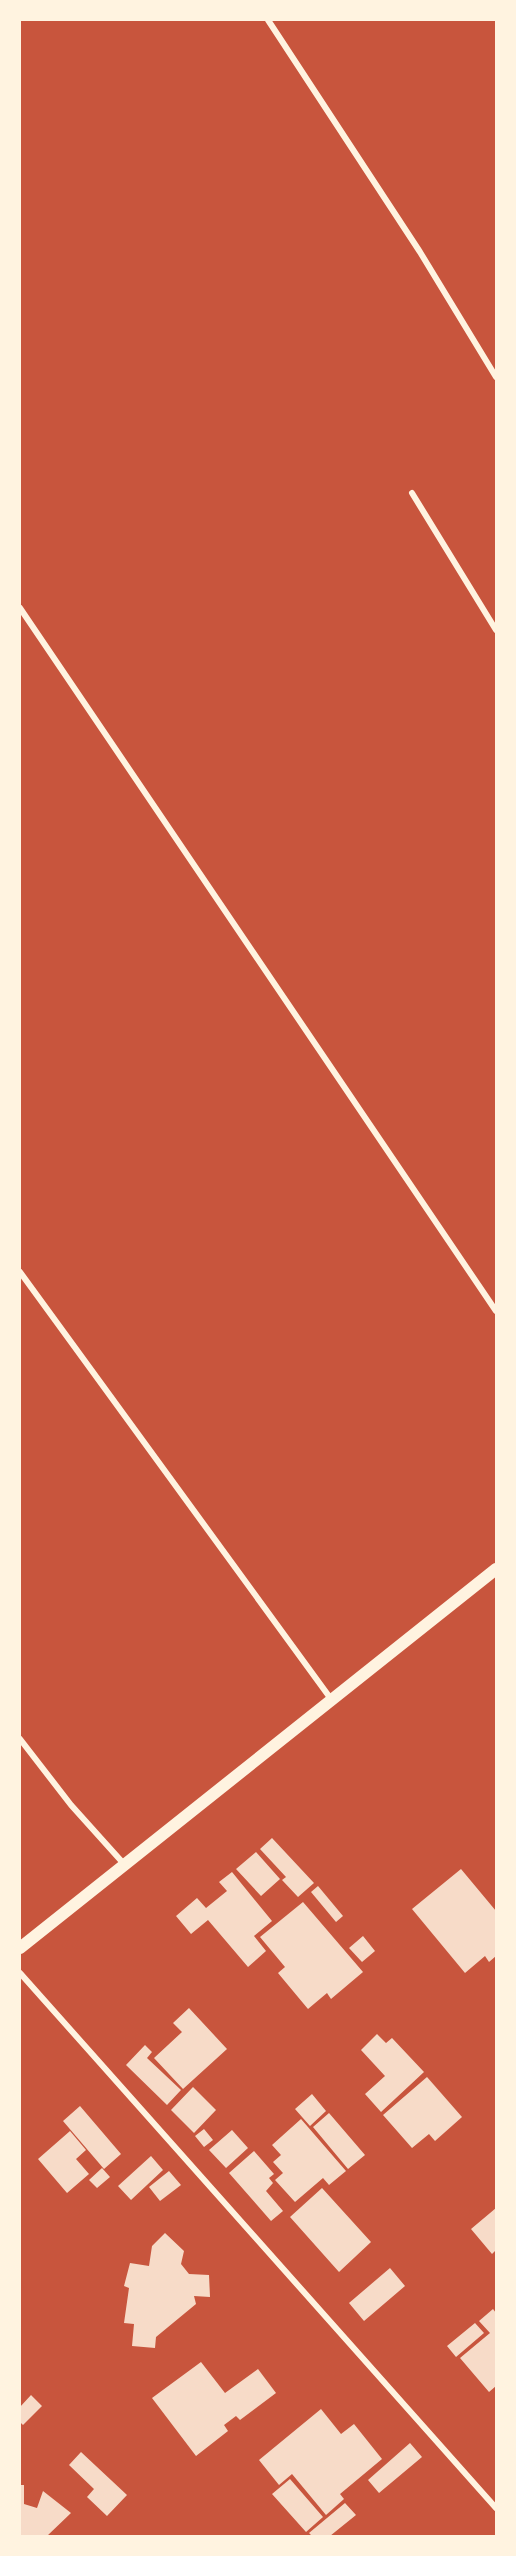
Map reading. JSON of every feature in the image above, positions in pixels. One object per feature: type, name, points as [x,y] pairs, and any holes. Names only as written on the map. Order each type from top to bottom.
[{"type":"main road","points":[[20,1948],[496,1569]]},
{"type":"street","points":[[268,20],[420,252],[496,376]]},
{"type":"street","points":[[412,493],[496,630]]},
{"type":"street","points":[[20,608],[496,1311]]},
{"type":"street","points":[[20,1272],[331,1699]]},
{"type":"street","points":[[20,1739],[71,1805],[124,1864]]},
{"type":"street","points":[[20,1973],[496,2508]]},
{"type":"building","points":[[272,1838],[314,1883],[298,1897],[282,1880],[286,1877],[260,1849]]},
{"type":"building","points":[[256,1852],[280,1879],[261,1896],[236,1869]]},
{"type":"building","points":[[461,1869],[496,1911],[496,1956],[489,1962],[485,1956],[465,1973],[412,1909]]},
{"type":"building","points":[[232,1872],[272,1921],[254,1936],[266,1951],[248,1967],[208,1920],[191,1934],[176,1916],[197,1898],[206,1908],[227,1891],[219,1882]]},
{"type":"building","points":[[318,1886],[343,1916],[336,1922],[311,1892]]},
{"type":"building","points":[[303,1902],[363,1972],[331,1999],[327,1993],[308,2009],[278,1973],[285,1967],[260,1937]]},
{"type":"building","points":[[363,1936],[375,1951],[362,1962],[349,1948]]},
{"type":"building","points":[[189,2008],[227,2049],[183,2089],[154,2058],[182,2032],[173,2023]]},
{"type":"building","points":[[377,2034],[386,2043],[392,2038],[424,2072],[381,2112],[365,2094],[385,2076],[361,2050]]},
{"type":"building","points":[[145,2045],[152,2052],[147,2058],[181,2090],[167,2105],[126,2065]]},
{"type":"building","points":[[427,2077],[462,2117],[435,2141],[429,2134],[412,2148],[383,2115]]},
{"type":"building","points":[[193,2087],[216,2110],[194,2133],[171,2110]]},
{"type":"building","points":[[312,2094],[326,2111],[310,2126],[295,2109]]},
{"type":"building","points":[[80,2106],[121,2154],[104,2169],[63,2121]]},
{"type":"building","points":[[329,2113],[365,2155],[348,2169],[313,2127]]},
{"type":"building","points":[[301,2119],[346,2171],[329,2185],[323,2178],[295,2202],[275,2180],[283,2173],[273,2162],[281,2155],[272,2145]]},
{"type":"building","points":[[204,2129],[213,2140],[204,2147],[195,2136]]},
{"type":"building","points":[[232,2130],[248,2148],[226,2168],[209,2150]]},
{"type":"building","points":[[70,2131],[86,2150],[76,2159],[89,2174],[67,2193],[38,2159]]},
{"type":"building","points":[[254,2151],[274,2174],[269,2178],[273,2183],[266,2191],[283,2211],[271,2221],[229,2173]]},
{"type":"building","points":[[151,2156],[163,2170],[131,2200],[118,2186]]},
{"type":"building","points":[[102,2168],[110,2177],[97,2188],[89,2180]]},
{"type":"building","points":[[169,2171],[181,2185],[160,2201],[149,2187]]},
{"type":"building","points":[[322,2188],[371,2242],[339,2272],[290,2217]]},
{"type":"building","points":[[496,2208],[496,2250],[492,2254],[471,2229]]},
{"type":"building","points":[[165,2233],[184,2251],[181,2264],[189,2274],[209,2275],[210,2297],[194,2296],[196,2304],[156,2337],[155,2348],[132,2346],[134,2324],[124,2323],[129,2288],[124,2286],[130,2263],[149,2266],[152,2246]]},
{"type":"building","points":[[390,2268],[405,2286],[364,2321],[349,2303]]},
{"type":"building","points":[[493,2309],[496,2313],[496,2386],[489,2392],[460,2358],[490,2333],[479,2321]]},
{"type":"building","points":[[475,2323],[484,2333],[456,2357],[447,2346]]},
{"type":"building","points":[[201,2362],[225,2393],[258,2369],[276,2393],[240,2420],[236,2416],[224,2425],[228,2431],[196,2456],[152,2398]]},
{"type":"building","points":[[31,2395],[42,2406],[23,2425],[20,2422],[20,2407]]},
{"type":"building","points":[[321,2409],[341,2434],[354,2424],[382,2459],[340,2494],[344,2499],[326,2515],[292,2474],[279,2485],[259,2460]]},
{"type":"building","points":[[410,2443],[422,2457],[379,2493],[368,2480]]},
{"type":"building","points":[[81,2452],[127,2495],[107,2516],[87,2497],[94,2489],[69,2465]]},
{"type":"building","points":[[290,2479],[323,2517],[306,2532],[272,2494]]},
{"type":"building","points":[[20,2485],[24,2485],[24,2504],[37,2508],[43,2491],[71,2513],[47,2536],[20,2536]]},
{"type":"building","points":[[345,2503],[356,2515],[330,2536],[312,2536],[309,2533]]}]
